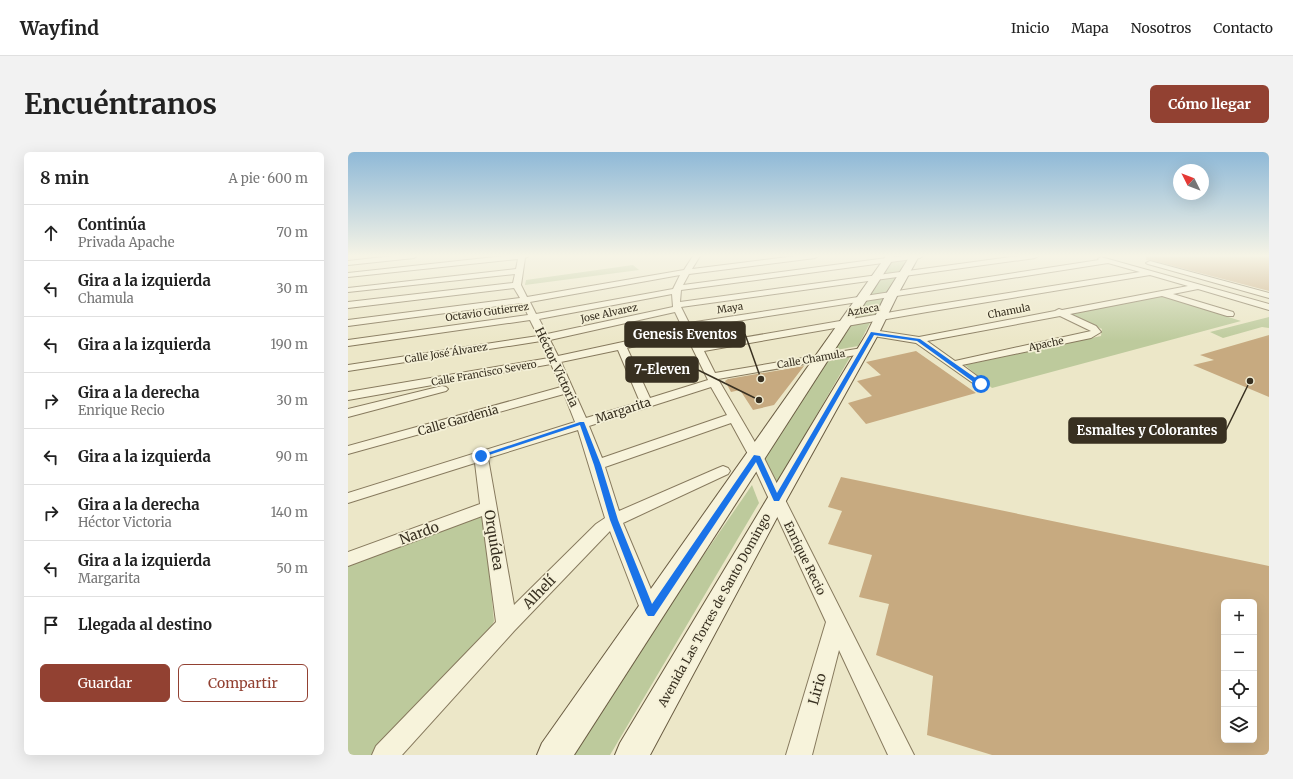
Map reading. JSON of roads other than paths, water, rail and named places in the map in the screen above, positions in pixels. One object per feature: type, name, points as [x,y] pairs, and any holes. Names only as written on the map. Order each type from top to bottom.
[{"type":"street","points":[[348,290],[401,284]]},
{"type":"street","points":[[348,323],[525,300],[616,284]]},
{"type":"street","name":"Enrique Recio","points":[[680,284],[675,298],[678,307],[713,379],[756,456],[901,755]]},
{"type":"street","name":"Octavio Gutierrez","points":[[348,343],[533,317],[677,289],[719,284]]},
{"type":"street","name":"Jose Alvarez","points":[[543,338],[678,307],[839,284]]},
{"type":"street","name":"Avenida Las Torres de Santo Domingo","points":[[554,755],[872,284]]},
{"type":"street","name":"Avenida Las Torres de Santo Domingo","points":[[632,755],[776,499],[872,334],[892,294],[893,284]]},
{"type":"street","name":"Maya","points":[[688,328],[959,284]]},
{"type":"street","name":"Azteca","points":[[698,349],[846,324],[872,334],[1099,284]]},
{"type":"street","points":[[1187,284],[1269,307]]},
{"type":"street","points":[[1226,284],[1269,296]]},
{"type":"street","points":[[348,306],[517,285]]},
{"type":"street","name":"Héctor Victoria","points":[[517,285],[555,360],[582,423],[598,465],[614,520],[651,613]]},
{"type":"street","name":"Chamula","points":[[872,334],[919,340],[1197,287]]},
{"type":"street","points":[[1162,293],[1230,314]]},
{"type":"street","name":"Apache","points":[[954,364],[1091,335],[1096,332],[1093,328],[1060,312]]},
{"type":"street","name":"Calle Francisco Severo","points":[[348,396],[533,365],[621,346],[688,328]]},
{"type":"street","name":"Calle Chamula","points":[[713,379],[823,357],[872,334]]},
{"type":"street","name":"Calle José Álvarez","points":[[348,368],[543,338]]},
{"type":"street","points":[[919,340],[981,384]]},
{"type":"street","points":[[621,346],[646,402]]},
{"type":"street","points":[[348,413],[533,365]]},
{"type":"street","name":"Margarita","points":[[348,498],[481,456],[713,379]]},
{"type":"street","name":"Calle Gardenia","points":[[348,450],[568,389]]},
{"type":"street","points":[[598,465],[734,417]]},
{"type":"street","name":"Orquídea","points":[[481,456],[508,625]]},
{"type":"street","name":"Alhelí","points":[[385,755],[508,625],[594,536],[608,524],[723,471]]},
{"type":"street","name":"Nardo","points":[[348,559],[489,507]]},
{"type":"street","name":"Lirio","points":[[799,755],[836,622]]},
{"type":"place","name":"Genesis Eventos","points":[[761,379]]},
{"type":"place","name":"Esmaltes y Colorantes","points":[[1250,381]]},
{"type":"place","name":"7-Eleven","points":[[759,400]]}]
